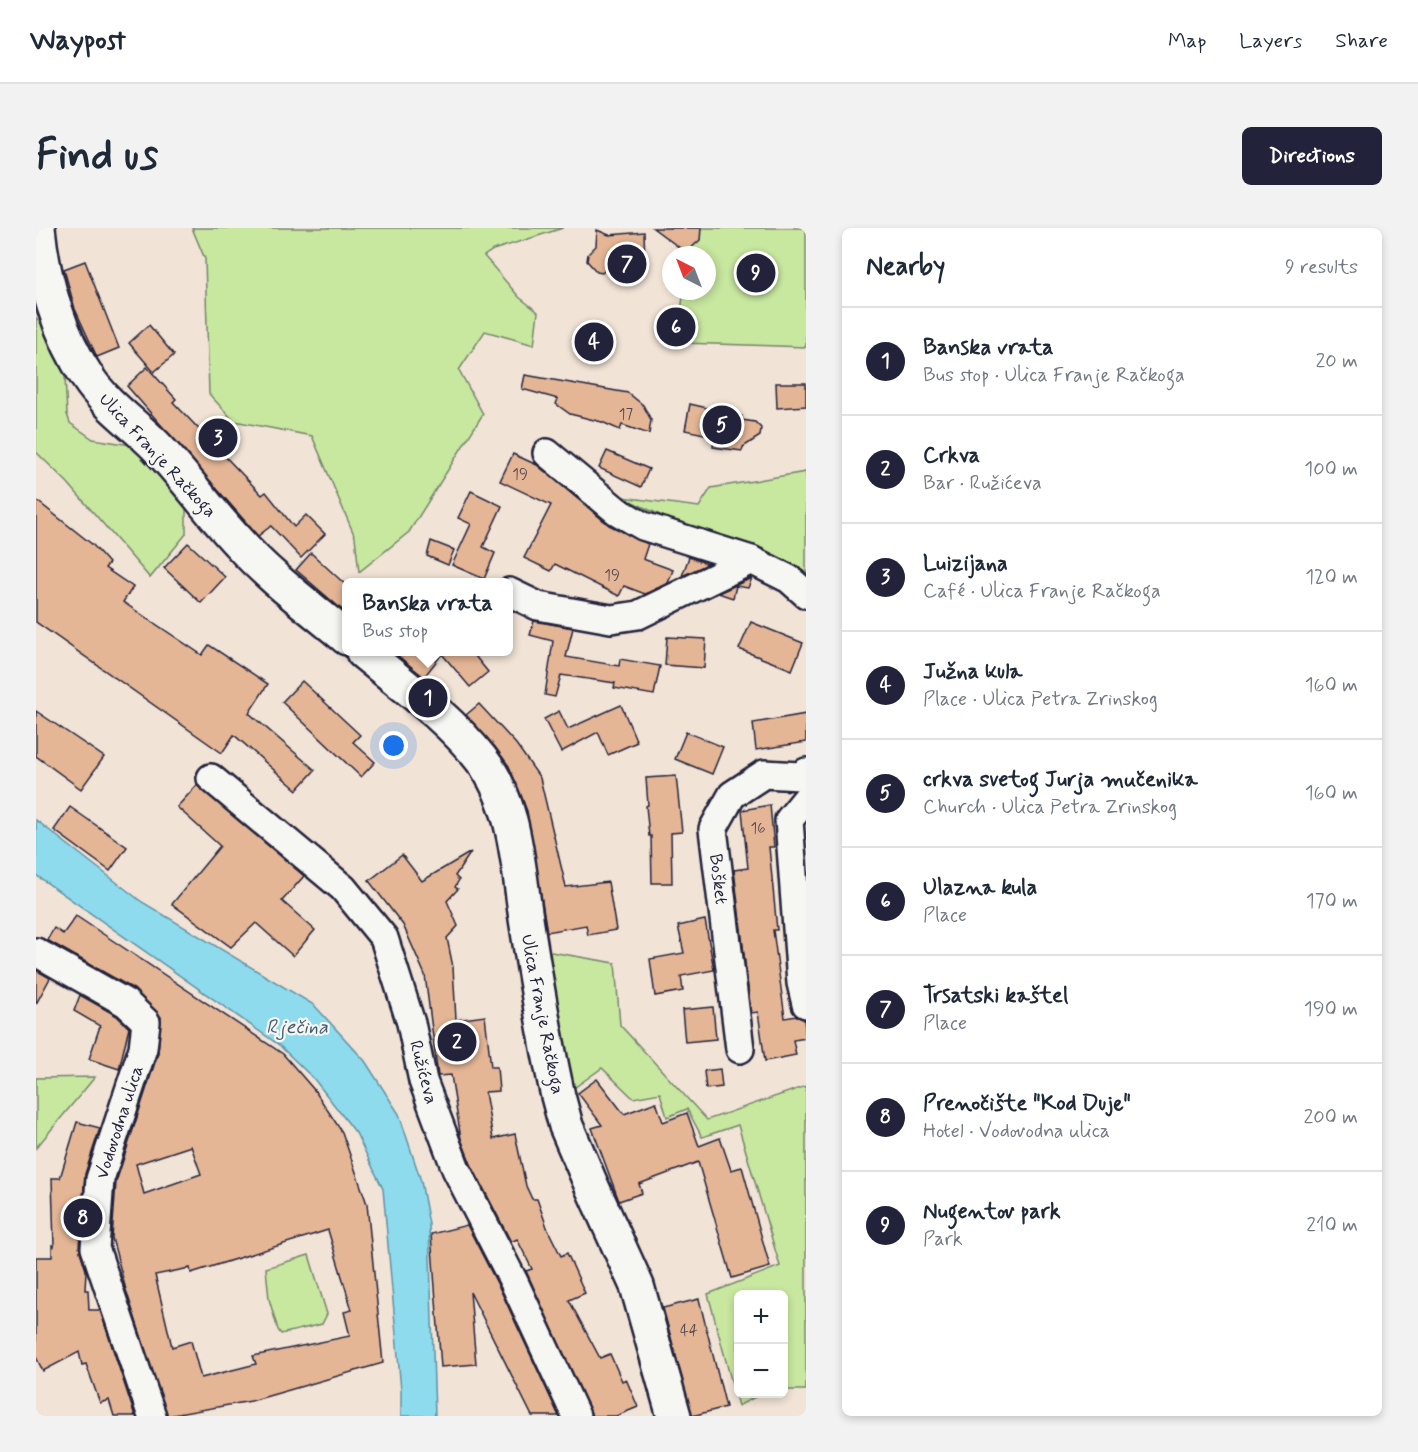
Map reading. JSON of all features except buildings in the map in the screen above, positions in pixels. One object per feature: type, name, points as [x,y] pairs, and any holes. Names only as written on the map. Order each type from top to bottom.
[{"type":"main road","name":"Ulica Franje Račkoga","points":[[38,228],[40,254],[56,311],[72,350],[89,380],[181,474],[238,543],[342,634]]},
{"type":"main road","name":"Ulica Franje Račkoga","points":[[369,656],[451,727],[482,759],[498,786],[510,826],[558,1096],[566,1126],[638,1286],[674,1416]]},
{"type":"street","points":[[547,453],[617,511],[644,526],[751,560],[789,579],[806,594]]},
{"type":"street","points":[[513,594],[538,606],[611,619],[638,615],[751,560]]},
{"type":"street","name":"Bošket","points":[[740,1049],[713,829],[732,795],[764,774],[800,776],[806,772]]},
{"type":"street","name":"Ružićeva","points":[[211,778],[343,888],[384,938],[411,1023],[423,1081],[456,1169],[514,1282],[576,1416]]},
{"type":"street","points":[[806,799],[789,820],[801,982],[806,1004]]},
{"type":"street","name":"Vodovodna ulica","points":[[36,952],[117,998],[138,1012],[146,1022],[143,1048],[100,1179],[95,1248],[152,1416]]},
{"type":"green space","points":[[192,228],[563,228],[493,250],[484,256],[519,297],[538,312],[534,345],[485,331],[459,370],[483,414],[409,532],[359,572],[355,537],[312,436],[234,421],[209,394],[205,259]]},
{"type":"green space","points":[[698,228],[806,228],[806,347],[682,343],[686,318],[680,317],[683,300],[716,300],[716,246],[693,246],[700,240]]},
{"type":"green space","points":[[36,318],[47,327],[65,376],[67,414],[70,423],[93,439],[131,445],[186,501],[186,534],[150,578],[67,482],[36,452]]},
{"type":"green space","points":[[806,472],[806,576],[707,537],[622,497],[699,507],[711,488]]},
{"type":"green space","points":[[545,951],[615,963],[620,1025],[707,1120],[806,1086],[806,1390],[788,1390],[788,1290],[734,1290],[734,1391],[708,1294],[780,1266],[738,1125],[702,1137],[687,1109],[667,1117],[660,1093],[633,1098],[602,1068],[571,1090]]},
{"type":"green space","points":[[95,1077],[36,1148],[36,1078]]},
{"type":"green space","points":[[309,1255],[327,1314],[322,1324],[281,1334],[269,1299],[266,1268]]},
{"type":"green space","points":[[736,1398],[753,1398],[738,1406]]},
{"type":"water","name":"Rječina","points":[[36,820],[142,902],[314,1005],[365,1061],[399,1114],[421,1181],[429,1224],[435,1416],[401,1416],[401,1390],[383,1189],[356,1133],[314,1079],[279,1045],[36,875]]},
{"type":"place","name":"Trsatski kaštel","points":[[627,264]]},
{"type":"place","name":"Nugentov park","points":[[756,273]]},
{"type":"place","name":"Ulazna kula","points":[[676,327]]},
{"type":"place","name":"Južna kula","points":[[594,342]]},
{"type":"place","name":"crkva svetog Jurja mučenika","points":[[722,425]]},
{"type":"place","name":"Luizijana","points":[[218,438]]},
{"type":"place","name":"Banska vrata","points":[[428,698]]},
{"type":"place","name":"Crkva","points":[[457,1042]]},
{"type":"place","name":"Prenočište \"Kod Duje\"","points":[[83,1218]]}]
